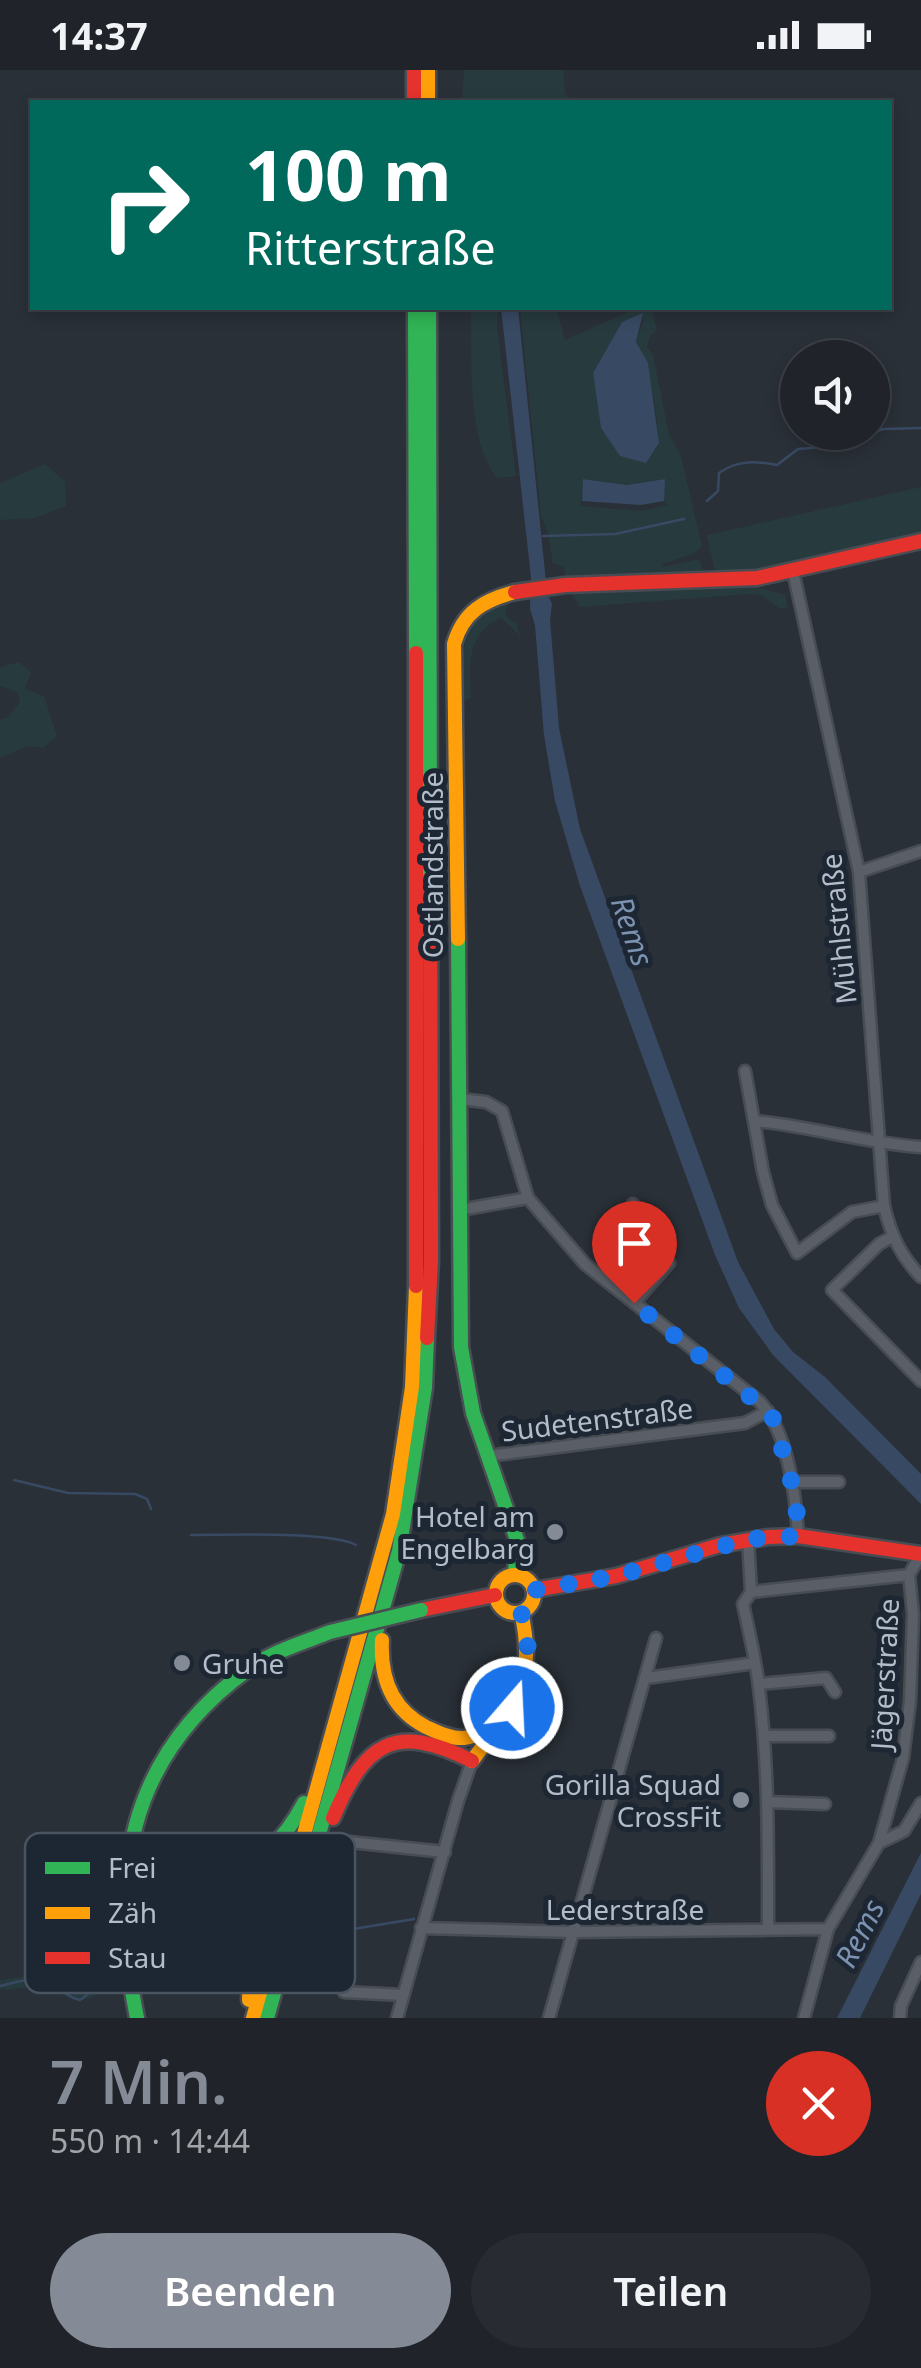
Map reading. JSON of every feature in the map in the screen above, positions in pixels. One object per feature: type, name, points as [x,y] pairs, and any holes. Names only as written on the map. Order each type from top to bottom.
[{"type":"main road","points":[[414,70],[414,100]]},
{"type":"main road","points":[[428,70],[428,100]]},
{"type":"main road","points":[[305,1833],[389,1530],[412,1387],[417,1260],[415,310]]},
{"type":"main road","points":[[318,1833],[399,1551],[420,1432],[430,1295],[429,310]]},
{"type":"main road","name":"Ostlandstraße","points":[[515,1574],[518,1540],[470,1403],[462,1363],[453,647],[462,622],[493,597],[514,591],[632,581],[733,580],[793,572],[921,541]]},
{"type":"main road","points":[[534,1590],[616,1576],[748,1539],[798,1536],[921,1554]]},
{"type":"main road","points":[[399,1551],[400,1567],[382,1643],[382,1678],[392,1699],[408,1716],[454,1738],[476,1756]]},
{"type":"main road","points":[[515,1574],[529,1580],[534,1590],[533,1601],[521,1612],[504,1610],[495,1595],[500,1580],[515,1574]]},
{"type":"main road","points":[[132,1833],[148,1784],[176,1737],[210,1700],[247,1670],[330,1632],[495,1595]]},
{"type":"main road","points":[[476,1756],[522,1691],[528,1673],[528,1636],[521,1612]]},
{"type":"main road","points":[[454,1738],[470,1738],[501,1724]]},
{"type":"main road","points":[[328,1833],[354,1774],[386,1744],[423,1740],[476,1756]]},
{"type":"main road","points":[[286,1833],[308,1794],[319,1784]]},
{"type":"main road","points":[[132,1993],[137,2018]]},
{"type":"main road","points":[[250,2018],[257,1993]]},
{"type":"main road","points":[[267,2018],[274,1993]]},
{"type":"street","name":"Mühlstraße","points":[[793,572],[859,872],[884,1206],[892,1237],[921,1277]]},
{"type":"street","points":[[859,872],[921,851]]},
{"type":"street","points":[[745,1072],[772,1205],[797,1253],[852,1212],[884,1206]]},
{"type":"street","points":[[460,1099],[486,1102],[502,1111],[528,1198],[585,1264],[768,1411],[792,1482],[798,1536]]},
{"type":"street","points":[[754,1121],[799,1124],[879,1144],[921,1147]]},
{"type":"street","points":[[460,1210],[528,1198]]},
{"type":"street","points":[[634,1204],[668,1264],[634,1303]]},
{"type":"street","points":[[892,1237],[879,1244],[832,1290],[921,1380]]},
{"type":"street","name":"Sudetenstraße","points":[[488,1456],[745,1423],[768,1411]]},
{"type":"street","points":[[792,1482],[839,1482]]},
{"type":"street","points":[[748,1539],[751,1592],[743,1604],[759,1684],[764,1736],[768,1930]]},
{"type":"street","name":"Jägerstraße","points":[[804,2018],[828,1929],[880,1843],[904,1758],[915,1572],[921,1554]]},
{"type":"street","points":[[751,1592],[915,1572]]},
{"type":"street","points":[[549,2018],[656,1638]]},
{"type":"street","points":[[646,1678],[755,1663]]},
{"type":"street","points":[[759,1684],[826,1678],[835,1692]]},
{"type":"street","points":[[764,1736],[829,1736]]},
{"type":"street","points":[[397,2018],[421,1928],[476,1756]]},
{"type":"street","points":[[768,1802],[825,1804]]},
{"type":"street","points":[[880,1843],[904,1831],[921,1803]]},
{"type":"street","points":[[355,1843],[445,1852]]},
{"type":"street","name":"Lederstraße","points":[[421,1928],[572,1932],[828,1929]]},
{"type":"street","points":[[900,2018],[901,2006],[921,1962]]},
{"type":"street","points":[[355,1993],[403,1995]]},
{"type":"green space","points":[[464,70],[563,70],[565,93],[570,100],[462,100]]},
{"type":"green space","points":[[471,310],[498,310],[516,476],[497,478],[487,462],[475,420]]},
{"type":"green space","points":[[520,310],[557,310],[565,340],[628,310],[652,310],[657,330],[647,347],[653,355],[669,434],[681,456],[702,546],[695,553],[662,564],[663,567],[699,559],[702,568],[698,574],[566,581],[564,567],[553,563],[541,517]],"holes":[[[644,319],[636,342],[653,396],[658,427],[656,450],[601,428],[593,373],[622,322]],[[584,479],[627,485],[664,479],[664,501],[668,505],[641,511],[580,506]]]},
{"type":"green space","points":[[45,464],[65,482],[66,506],[34,518],[0,520],[0,483]]},
{"type":"green space","points":[[921,487],[921,535],[757,571],[720,575],[714,568],[707,535]]},
{"type":"green space","points":[[753,586],[785,595],[788,608],[779,608],[761,595],[749,594],[580,607],[572,594],[648,588]]},
{"type":"green space","points":[[511,600],[505,611],[517,624],[521,643],[517,633],[501,618],[482,632],[472,651],[471,698],[464,701],[463,653],[473,625],[482,614]]},
{"type":"green space","points":[[19,662],[31,672],[25,689],[44,696],[57,736],[43,748],[27,746],[0,758],[0,719],[8,717],[20,702],[17,692],[0,686],[0,667]]},
{"type":"green space","points":[[25,1978],[25,1988],[0,1990],[0,1980]]},
{"type":"green space","points":[[97,1993],[93,1998],[80,2000],[60,1994]]},
{"type":"water","points":[[501,310],[518,310],[547,592],[552,604],[559,728],[580,829],[738,1262],[774,1329],[793,1352],[825,1377],[921,1474],[921,1504],[773,1355],[739,1308],[715,1255],[580,886],[555,801],[530,609],[531,577]]},
{"type":"water","points":[[643,313],[636,342],[648,363],[659,443],[646,463],[620,456],[601,428],[593,373],[622,322]]},
{"type":"water","points":[[583,479],[627,485],[665,479],[664,501],[641,505],[582,501]]},
{"type":"water","points":[[921,1853],[921,1894],[860,2018],[837,2018]]},
{"type":"waterway","points":[[707,501],[718,491],[719,473],[733,466],[754,462],[777,465],[798,449],[836,446],[883,429],[921,428]]},
{"type":"waterway","points":[[543,536],[615,534],[684,519]]},
{"type":"waterway","points":[[14,1480],[68,1493],[135,1494],[147,1499],[151,1509]]},
{"type":"waterway","points":[[191,1535],[302,1536],[356,1545]]},
{"type":"waterway","points":[[355,1929],[414,1919]]},
{"type":"waterway","points":[[0,1986],[25,1980]]},
{"type":"waterway","points":[[65,1993],[80,2000],[88,1993]]},
{"type":"traffic: fast","points":[[415,310],[416,653]]},
{"type":"traffic: fast","points":[[429,310],[430,878]]},
{"type":"traffic: fast","points":[[458,939],[461,1347],[473,1413],[517,1540],[515,1574]]},
{"type":"traffic: fast","points":[[319,1833],[399,1551],[425,1388],[427,1338]]},
{"type":"traffic: fast","points":[[330,1632],[421,1610]]},
{"type":"traffic: fast","points":[[134,1833],[151,1783],[174,1742],[206,1705],[256,1664],[330,1632]]},
{"type":"traffic: fast","points":[[284,1833],[304,1803]]},
{"type":"traffic: fast","points":[[133,1993],[137,2018]]},
{"type":"traffic: fast","points":[[267,2018],[274,1993]]},
{"type":"traffic: slow","points":[[428,70],[428,100]]},
{"type":"traffic: slow","points":[[458,939],[454,644],[463,624],[476,609],[515,592]]},
{"type":"traffic: slow","points":[[304,1833],[393,1514],[412,1387],[416,1286]]},
{"type":"traffic: slow","points":[[515,1575],[529,1580],[534,1594],[529,1608],[515,1613],[501,1608],[496,1594],[501,1580],[515,1575]]},
{"type":"traffic: slow","points":[[472,1761],[510,1709],[524,1676],[521,1612]]},
{"type":"traffic: slow","points":[[382,1640],[383,1667],[390,1691],[414,1720],[459,1738],[501,1724]]},
{"type":"traffic: slow","points":[[249,1993],[249,2000]]},
{"type":"traffic: slow","points":[[253,2018],[260,1993]]},
{"type":"traffic: jam","points":[[414,70],[414,100]]},
{"type":"traffic: jam","points":[[515,592],[565,585],[757,578],[921,541]]},
{"type":"traffic: jam","points":[[416,653],[416,1286]]},
{"type":"traffic: jam","points":[[427,1338],[431,1261],[430,878]]},
{"type":"traffic: jam","points":[[534,1590],[616,1576],[720,1545],[768,1537],[798,1536],[921,1554]]},
{"type":"traffic: jam","points":[[421,1610],[495,1595]]},
{"type":"traffic: jam","points":[[333,1818],[357,1772],[386,1746],[422,1743],[472,1761]]},
{"type":"place","name":"Hotel am Engelbarg","points":[[555,1532]]},
{"type":"place","name":"Gruhe","points":[[182,1663]]},
{"type":"place","name":"Gorilla Squad CrossFit","points":[[741,1800]]},
{"type":"route","points":[[512,1708],[528,1673],[528,1636],[521,1612],[533,1601],[534,1590],[616,1576],[748,1539],[798,1536],[796,1498],[768,1411],[634,1303]]},
{"type":"water label","name":"Rems","points":[[633,931]]},
{"type":"water label","name":"Rems","points":[[859,1933]]}]
